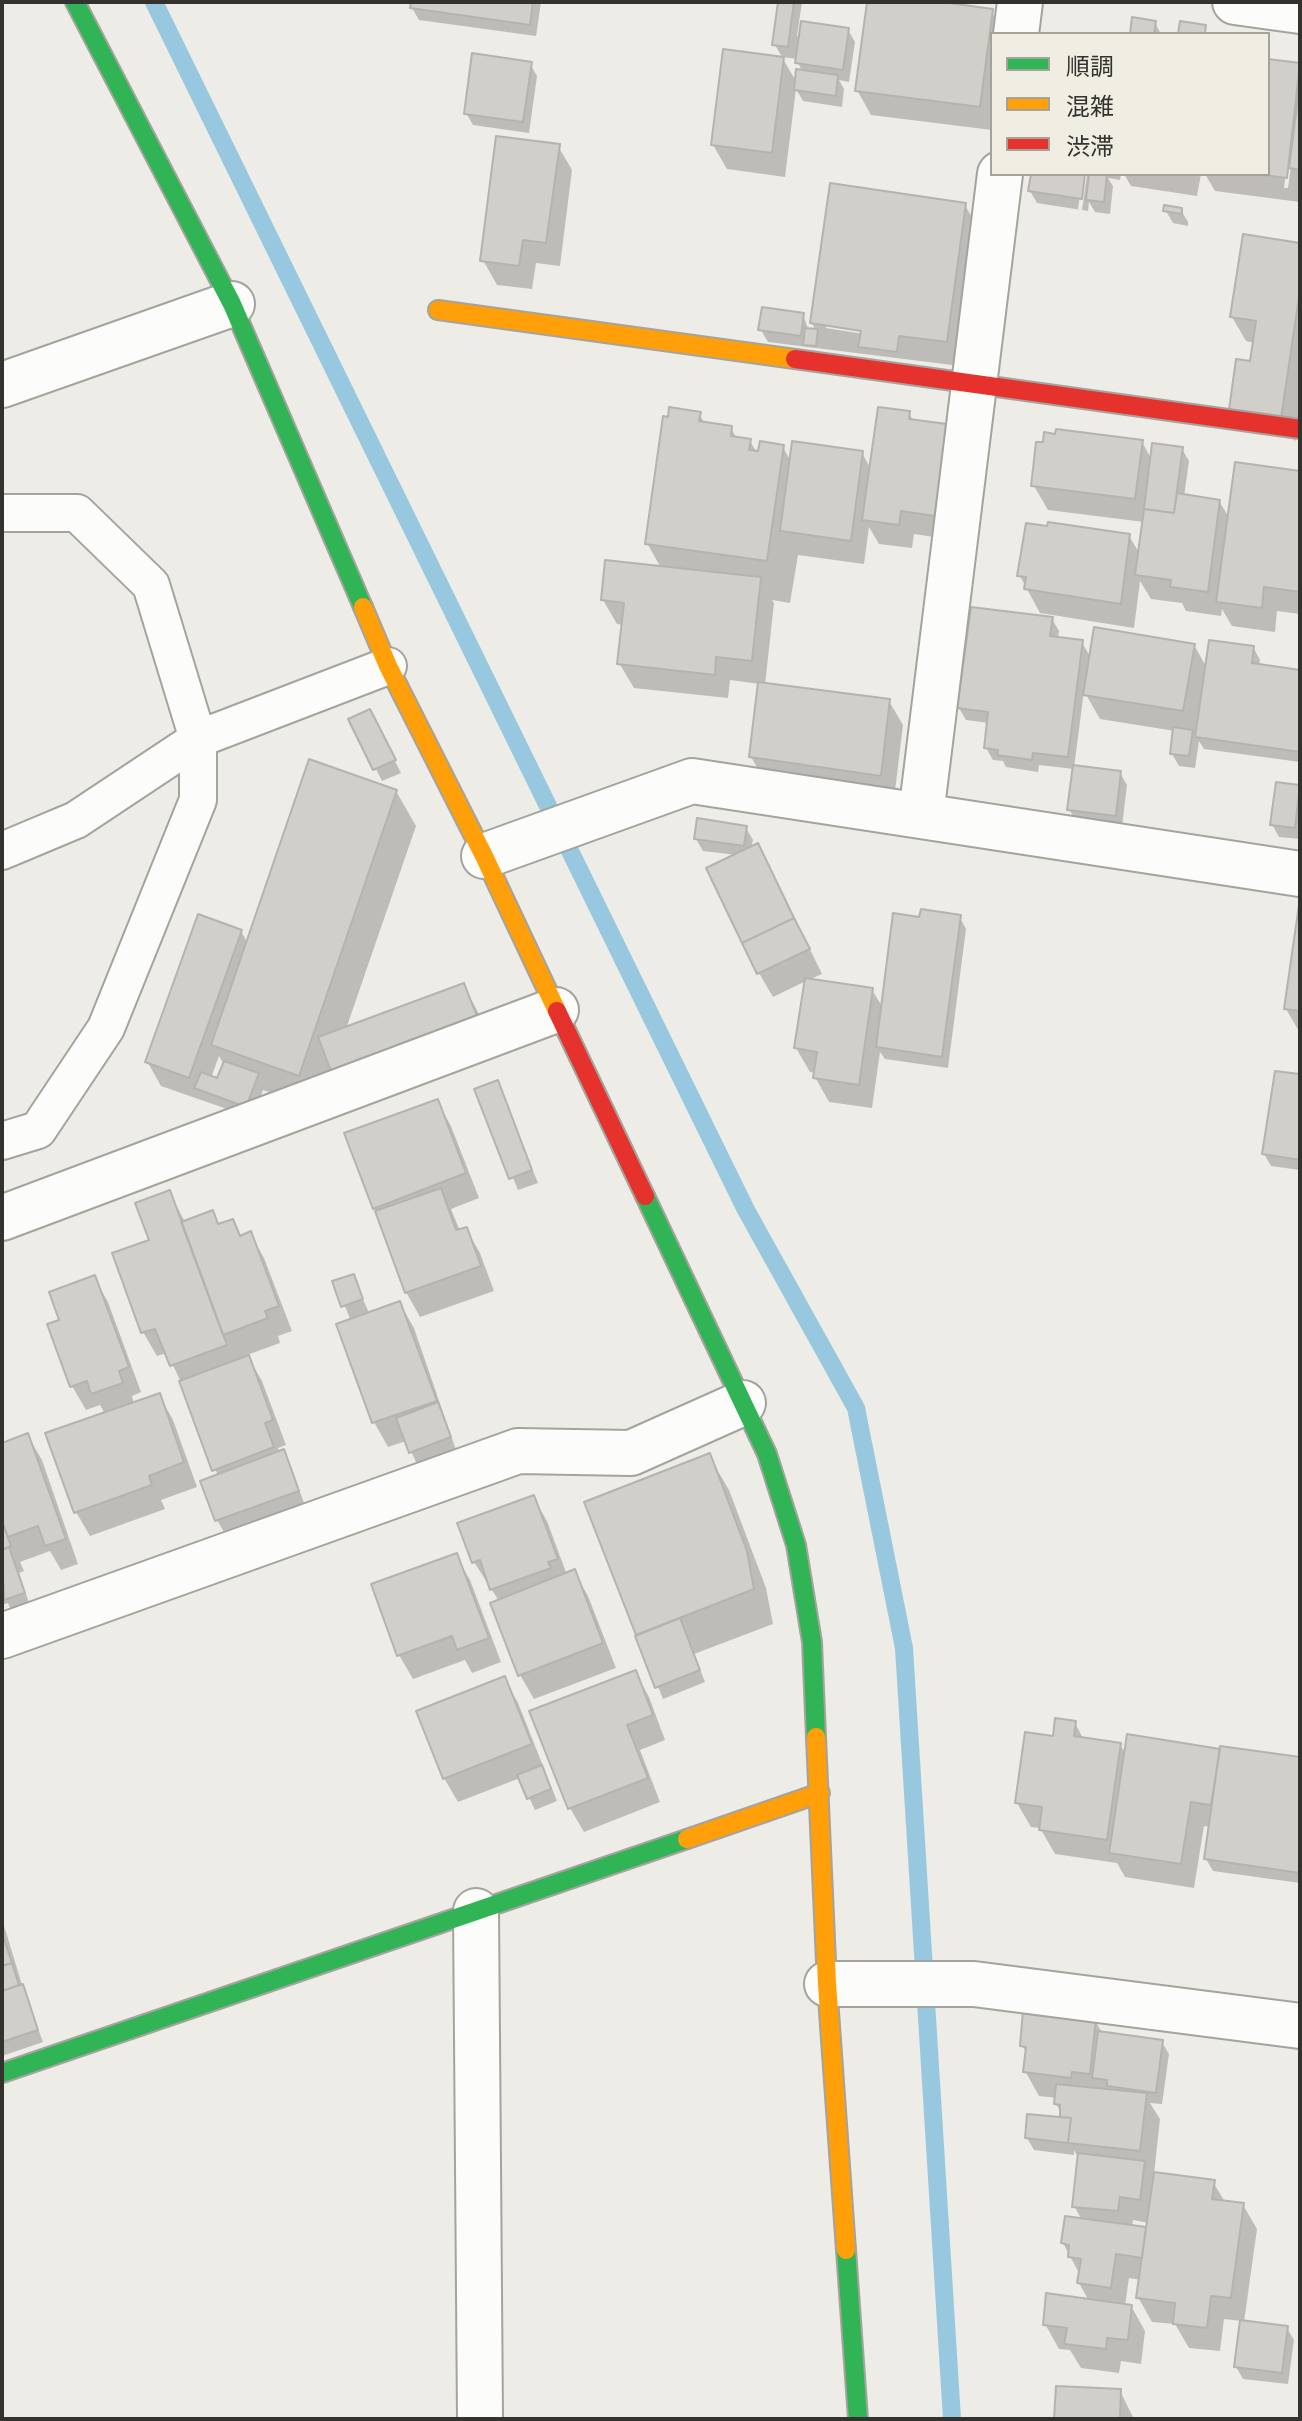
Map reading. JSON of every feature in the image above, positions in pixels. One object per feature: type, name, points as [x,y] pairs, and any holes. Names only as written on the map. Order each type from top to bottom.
[{"type":"street","points":[[75,2],[232,304],[388,666],[503,850],[556,1010],[767,1454],[796,1545],[812,1642],[827,1984],[858,2419]]},
{"type":"street","points":[[1016,32],[1020,2]]},
{"type":"street","points":[[1235,2],[1300,11]]},
{"type":"street","points":[[921,815],[1000,176]]},
{"type":"street","points":[[2,385],[232,304]]},
{"type":"street","points":[[438,310],[1300,429]]},
{"type":"street","points":[[503,850],[692,781],[1300,874]]},
{"type":"street","points":[[2,1218],[556,1010]]},
{"type":"street","points":[[2,1636],[518,1451],[631,1453],[743,1403]]},
{"type":"street","points":[[2,2073],[820,1793]]},
{"type":"street","points":[[476,1911],[480,2419]]},
{"type":"street","points":[[827,1984],[966,1984],[1300,2026]]},
{"type":"lane","points":[[2,513],[77,513],[151,585],[198,739],[198,800],[106,1028],[38,1130],[2,1141]]},
{"type":"lane","points":[[2,851],[76,820],[198,739],[388,666]]},
{"type":"building","points":[[411,2],[533,2],[530,25],[410,8]]},
{"type":"building","points":[[778,2],[794,2],[788,47],[772,45]]},
{"type":"building","points":[[867,2],[942,2],[993,9],[980,107],[855,91]]},
{"type":"building","points":[[1132,17],[1156,21],[1154,32],[1130,32]]},
{"type":"building","points":[[801,21],[849,28],[843,70],[795,63]]},
{"type":"building","points":[[1180,21],[1206,25],[1205,32],[1178,32]]},
{"type":"building","points":[[723,49],[784,57],[772,153],[711,145]]},
{"type":"building","points":[[472,53],[532,62],[523,122],[464,114]]},
{"type":"building","points":[[1270,59],[1300,63],[1287,178],[1270,176]]},
{"type":"building","points":[[796,69],[838,75],[836,96],[794,90]]},
{"type":"building","points":[[1300,82],[1300,170],[1289,168]]},
{"type":"building","points":[[496,136],[560,144],[546,243],[523,240],[519,266],[480,261]]},
{"type":"building","points":[[1031,176],[1085,176],[1082,199],[1028,191]]},
{"type":"building","points":[[1089,176],[1107,176],[1104,202],[1086,200]]},
{"type":"building","points":[[830,183],[966,203],[947,342],[899,336],[897,352],[858,347],[861,331],[810,323]]},
{"type":"building","points":[[1164,205],[1182,208],[1182,214],[1163,211]]},
{"type":"building","points":[[1243,234],[1300,243],[1300,291],[1281,418],[1229,410],[1236,359],[1250,361],[1256,321],[1230,317]]},
{"type":"building","points":[[762,307],[804,313],[801,336],[758,330]]},
{"type":"building","points":[[805,328],[818,329],[816,346],[803,345]]},
{"type":"building","points":[[669,407],[701,412],[699,421],[732,426],[731,436],[751,439],[749,450],[758,451],[760,441],[784,445],[767,561],[645,544],[663,416],[668,417]]},
{"type":"building","points":[[878,407],[910,411],[909,419],[947,424],[935,516],[901,511],[899,525],[862,520]]},
{"type":"building","points":[[1056,429],[1143,440],[1135,499],[1031,486],[1036,442],[1043,442],[1044,432],[1055,434]]},
{"type":"building","points":[[792,441],[863,451],[851,541],[780,531]]},
{"type":"building","points":[[1152,443],[1183,447],[1174,513],[1144,509]]},
{"type":"building","points":[[1235,462],[1300,471],[1300,592],[1264,587],[1262,608],[1216,602]]},
{"type":"building","points":[[1177,493],[1220,500],[1208,592],[1170,587],[1171,580],[1135,575],[1144,509],[1174,513]]},
{"type":"building","points":[[1048,522],[1130,534],[1121,604],[1024,589],[1026,577],[1017,576],[1026,523],[1047,526]]},
{"type":"building","points":[[605,560],[761,577],[752,661],[716,657],[715,675],[617,664],[624,603],[601,600]]},
{"type":"building","points":[[971,607],[1053,617],[1050,636],[1083,640],[1068,757],[1033,753],[1032,760],[997,755],[998,750],[984,748],[988,712],[957,708]]},
{"type":"building","points":[[1094,627],[1195,644],[1183,711],[1083,695]]},
{"type":"building","points":[[1209,640],[1254,646],[1252,663],[1300,670],[1300,752],[1195,737]]},
{"type":"building","points":[[758,682],[890,699],[881,776],[749,757]]},
{"type":"building","points":[[370,709],[396,760],[373,770],[348,719]]},
{"type":"building","points":[[1173,727],[1193,730],[1189,756],[1170,754]]},
{"type":"building","points":[[309,759],[397,790],[299,1076],[211,1045]]},
{"type":"building","points":[[1073,765],[1121,771],[1116,816],[1067,810]]},
{"type":"building","points":[[1276,782],[1300,785],[1295,828],[1270,825]]},
{"type":"building","points":[[697,818],[747,826],[744,846],[694,839]]},
{"type":"building","points":[[758,843],[794,918],[742,943],[706,868]]},
{"type":"building","points":[[1300,906],[1300,1011],[1284,1009]]},
{"type":"building","points":[[921,909],[961,915],[942,1057],[876,1047],[893,913],[919,917]]},
{"type":"building","points":[[198,914],[242,930],[189,1078],[145,1062]]},
{"type":"building","points":[[794,918],[810,949],[757,974],[742,943]]},
{"type":"building","points":[[805,978],[873,988],[859,1085],[813,1078],[817,1052],[794,1048]]},
{"type":"building","points":[[464,983],[480,1024],[334,1079],[318,1037]]},
{"type":"building","points":[[224,1061],[259,1073],[246,1107],[194,1088],[201,1072],[217,1078]]},
{"type":"building","points":[[1275,1071],[1300,1074],[1300,1160],[1262,1154]]},
{"type":"building","points":[[498,1080],[532,1170],[509,1179],[474,1089]]},
{"type":"building","points":[[438,1099],[466,1173],[373,1209],[344,1133]]},
{"type":"building","points":[[441,1188],[456,1230],[467,1227],[481,1266],[405,1293],[375,1211]]},
{"type":"building","points":[[170,1190],[227,1345],[170,1366],[155,1329],[141,1333],[112,1253],[149,1240],[135,1203]]},
{"type":"building","points":[[213,1210],[218,1224],[233,1219],[240,1236],[251,1231],[279,1306],[265,1311],[268,1318],[223,1335],[181,1222]]},
{"type":"building","points":[[354,1274],[363,1299],[341,1307],[332,1281]]},
{"type":"building","points":[[95,1275],[129,1367],[119,1371],[123,1383],[91,1394],[87,1381],[70,1387],[47,1324],[59,1320],[49,1292]]},
{"type":"building","points":[[400,1301],[437,1401],[372,1423],[336,1324]]},
{"type":"building","points":[[249,1355],[273,1420],[265,1423],[274,1447],[212,1471],[179,1381]]},
{"type":"building","points":[[160,1393],[184,1462],[149,1476],[152,1485],[74,1513],[45,1433]]},
{"type":"building","points":[[438,1402],[451,1437],[409,1453],[396,1418]]},
{"type":"building","points":[[28,1433],[66,1539],[45,1546],[38,1526],[8,1537],[2,1521],[2,1443]]},
{"type":"building","points":[[284,1449],[299,1491],[215,1521],[200,1481]]},
{"type":"building","points":[[710,1453],[747,1551],[754,1589],[636,1635],[584,1502]]},
{"type":"building","points":[[534,1495],[558,1559],[548,1562],[551,1568],[490,1590],[480,1560],[472,1563],[457,1523]]},
{"type":"building","points":[[2,1521],[11,1546],[2,1550]]},
{"type":"building","points":[[9,1547],[25,1593],[4,1600],[2,1550]]},
{"type":"building","points":[[457,1553],[489,1638],[457,1650],[452,1636],[397,1656],[371,1584]]},
{"type":"building","points":[[575,1569],[603,1643],[518,1676],[490,1603]]},
{"type":"building","points":[[680,1618],[700,1670],[655,1688],[635,1636]]},
{"type":"building","points":[[636,1670],[653,1715],[627,1725],[648,1778],[568,1809],[529,1711]]},
{"type":"building","points":[[505,1676],[532,1744],[443,1779],[416,1711]]},
{"type":"building","points":[[1055,1718],[1076,1721],[1074,1736],[1121,1743],[1107,1840],[1039,1830],[1042,1807],[1015,1803],[1025,1732],[1053,1736]]},
{"type":"building","points":[[1127,1734],[1220,1749],[1211,1805],[1191,1802],[1181,1864],[1109,1853]]},
{"type":"building","points":[[1220,1746],[1300,1757],[1300,1873],[1204,1859]]},
{"type":"building","points":[[542,1765],[551,1789],[527,1799],[517,1775]]},
{"type":"building","points":[[2,1933],[12,1963],[2,1966]]},
{"type":"building","points":[[12,1963],[19,1985],[2,1991],[2,1966]]},
{"type":"building","points":[[23,1984],[38,2030],[2,2042],[2,1991]]},
{"type":"building","points":[[1023,2010],[1096,2019],[1090,2074],[1072,2072],[1071,2078],[1023,2072],[1026,2047],[1020,2046]]},
{"type":"building","points":[[1098,2031],[1163,2040],[1156,2093],[1107,2086],[1107,2080],[1092,2078]]},
{"type":"building","points":[[1056,2084],[1147,2093],[1140,2151],[1068,2143],[1071,2118],[1060,2117],[1060,2105],[1054,2104]]},
{"type":"building","points":[[1027,2114],[1071,2118],[1068,2143],[1025,2138]]},
{"type":"building","points":[[1078,2153],[1145,2161],[1140,2200],[1120,2197],[1118,2211],[1072,2207]]},
{"type":"building","points":[[1154,2172],[1215,2180],[1212,2199],[1244,2203],[1231,2298],[1211,2296],[1207,2328],[1173,2324],[1175,2303],[1136,2298]]},
{"type":"building","points":[[1065,2216],[1146,2227],[1142,2258],[1116,2254],[1111,2288],[1077,2283],[1081,2259],[1068,2257],[1069,2245],[1061,2243]]},
{"type":"building","points":[[1046,2293],[1132,2305],[1128,2340],[1107,2338],[1106,2349],[1064,2344],[1067,2328],[1043,2325]]},
{"type":"building","points":[[1240,2320],[1288,2326],[1282,2373],[1234,2367]]},
{"type":"building","points":[[1056,2386],[1121,2389],[1120,2419],[1054,2419]]},
{"type":"waterway","points":[[154,2],[746,1210],[856,1408],[904,1648],[952,2419]]},
{"type":"traffic: fast","points":[[75,2],[232,304],[363,607]]},
{"type":"traffic: fast","points":[[645,1196],[767,1454],[796,1545],[812,1642],[816,1737]]},
{"type":"traffic: fast","points":[[2,2073],[687,1839]]},
{"type":"traffic: fast","points":[[846,2250],[858,2419]]},
{"type":"traffic: slow","points":[[438,310],[795,359]]},
{"type":"traffic: slow","points":[[363,607],[388,666],[484,856],[557,1011]]},
{"type":"traffic: slow","points":[[816,1737],[827,1984],[846,2250]]},
{"type":"traffic: slow","points":[[687,1839],[820,1793]]},
{"type":"traffic: jam","points":[[795,359],[1300,429]]},
{"type":"traffic: jam","points":[[557,1011],[645,1196]]}]
